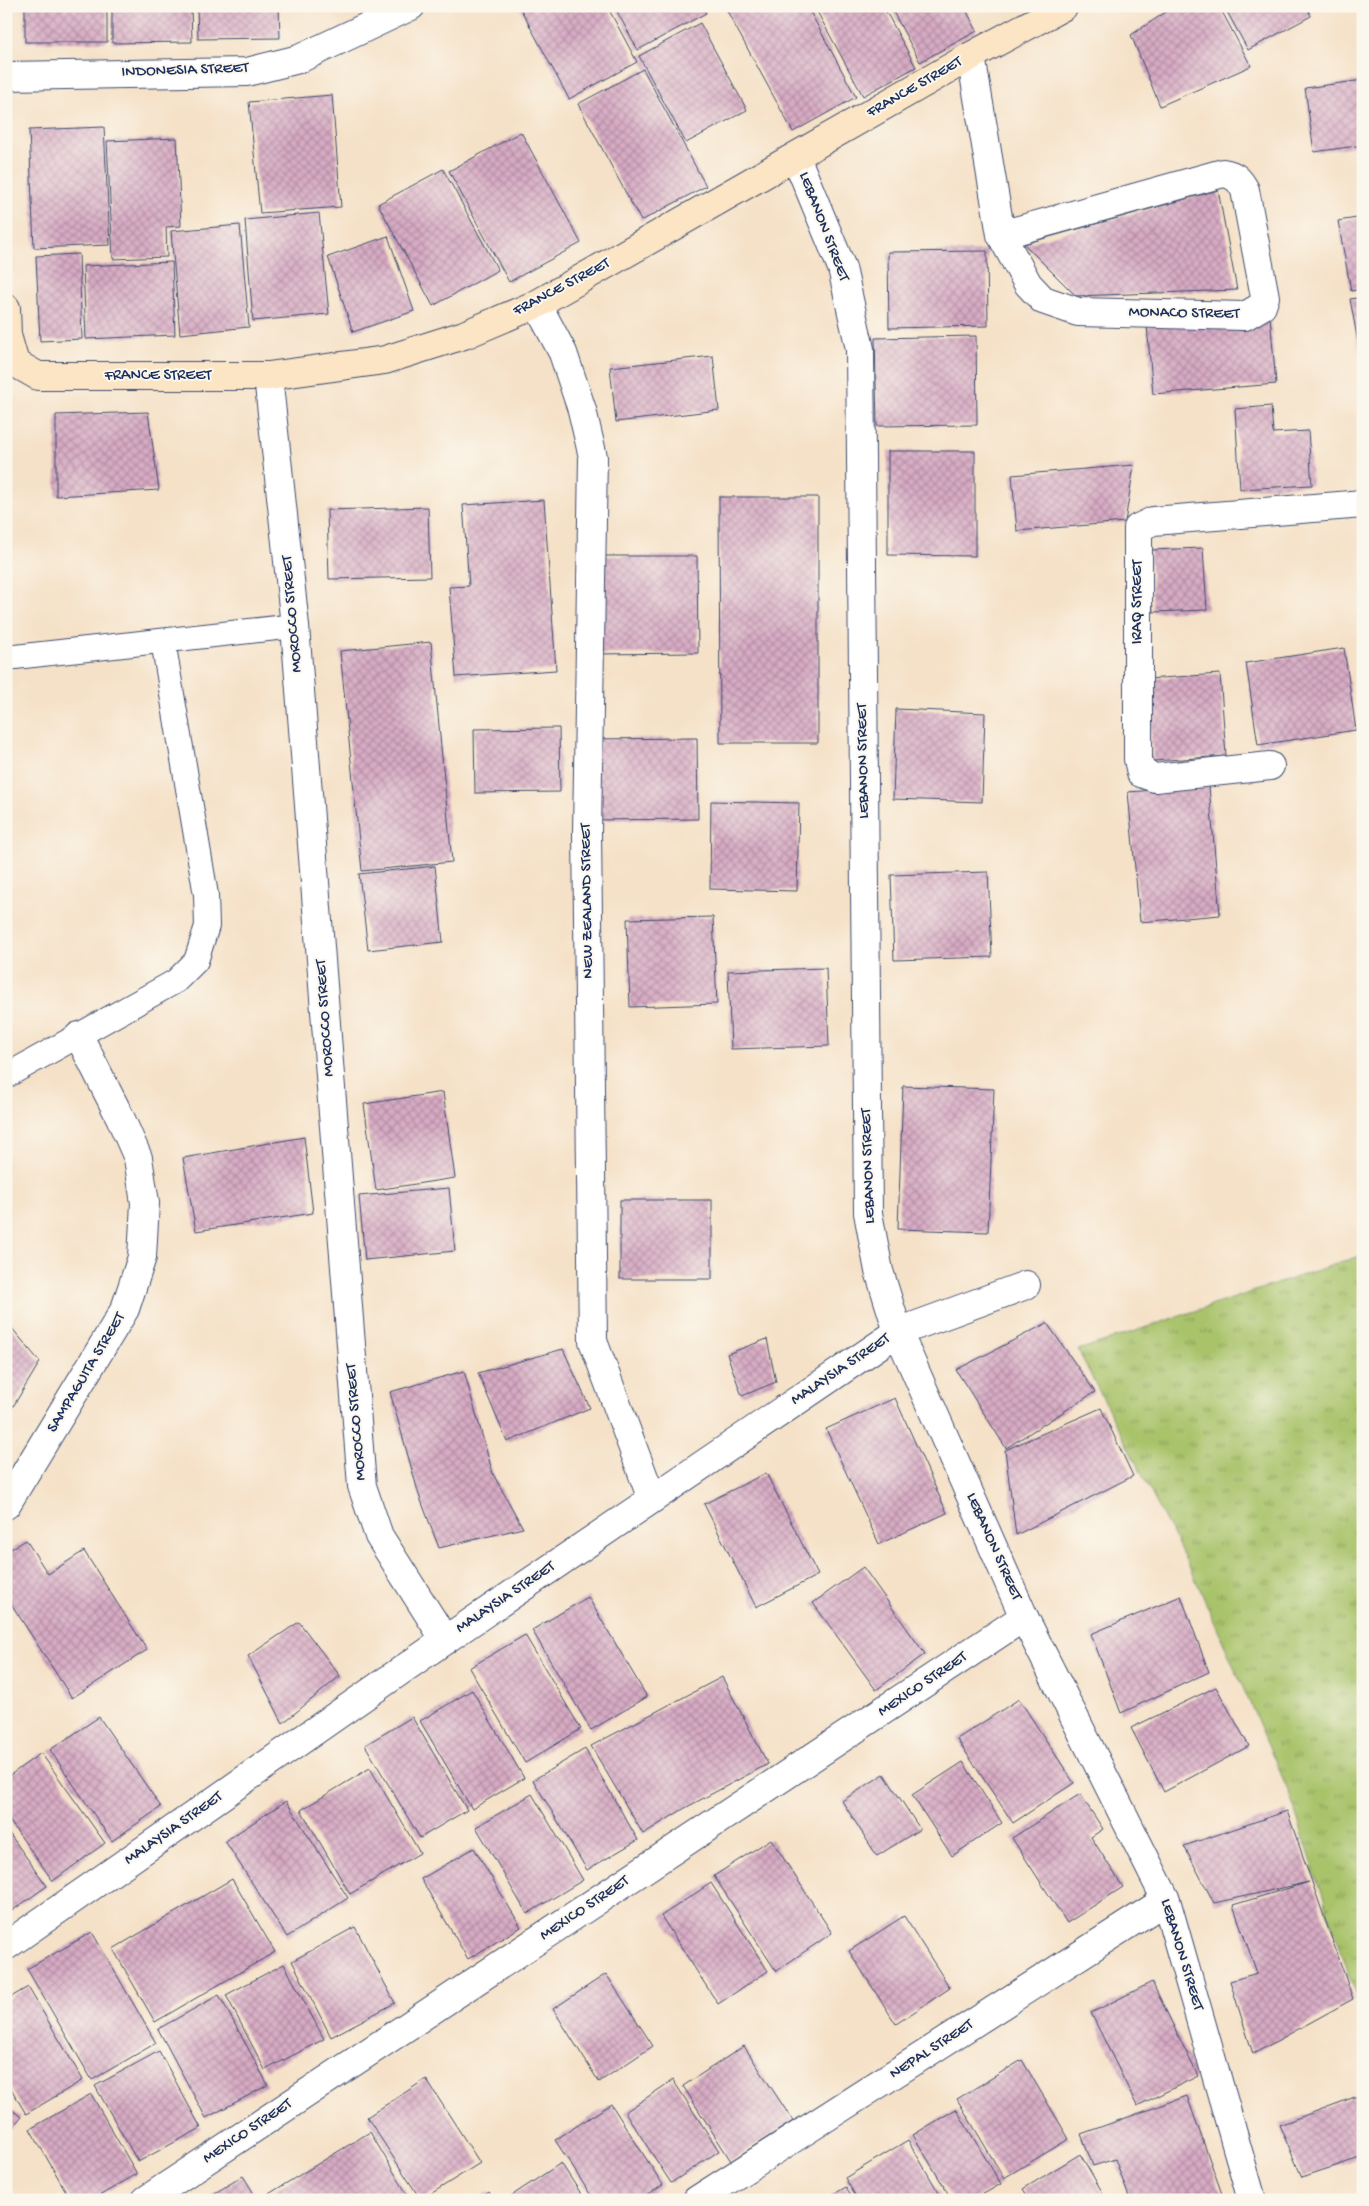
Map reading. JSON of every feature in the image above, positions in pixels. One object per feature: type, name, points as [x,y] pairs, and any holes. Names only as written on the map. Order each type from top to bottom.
[{"type":"main road","name":"FRANCE STREET","points":[[11,363],[38,376],[268,376],[385,360],[464,335],[537,304],[970,56],[1064,6]]},
{"type":"main road","points":[[6,308],[11,363]]},
{"type":"street","name":"INDONESIA STREET","points":[[6,76],[247,72],[299,58],[412,6]]},
{"type":"street","name":"MONACO STREET","points":[[970,56],[1001,235],[1028,284],[1043,300],[1078,312],[1245,316],[1262,306],[1265,297],[1245,190],[1233,174],[1223,173],[1001,235]]},
{"type":"street","name":"LEBANON STREET","points":[[796,157],[842,268],[860,349],[868,1213],[879,1271],[898,1332],[1024,1618],[1166,1900],[1252,2200]]},
{"type":"street","name":"NEW ZEALAND STREET","points":[[537,304],[563,353],[582,410],[593,456],[587,833],[593,1341],[652,1499]]},
{"type":"street","name":"MOROCCO STREET","points":[[268,376],[295,626],[362,1486],[379,1536],[444,1640]]},
{"type":"street","name":"IRAQ STREET","points":[[1270,766],[1155,778],[1141,773],[1138,759],[1138,528],[1153,520],[1363,504]]},
{"type":"street","name":"SAMPAGUITA STREET","points":[[6,1505],[126,1309],[142,1257],[145,1203],[138,1158],[120,1117],[79,1036]]},
{"type":"street","name":"MALAYSIA STREET","points":[[6,1946],[444,1640],[898,1332],[1026,1285]]},
{"type":"street","name":"MEXICO STREET","points":[[146,2200],[1024,1618]]},
{"type":"street","name":"NEPAL STREET","points":[[697,2200],[1166,1900]]},
{"type":"lane","points":[[6,658],[295,626]]},
{"type":"lane","points":[[6,1076],[176,981],[196,961],[207,926],[206,896],[163,642]]},
{"type":"green space","points":[[1363,1255],[1363,2017],[1288,1790],[1195,1578],[1078,1350]]},
{"type":"building","points":[[25,6],[107,6],[107,42],[25,42]]},
{"type":"building","points":[[112,6],[191,6],[192,42],[112,43]]},
{"type":"building","points":[[197,6],[279,6],[280,38],[198,39]]},
{"type":"building","points":[[519,6],[607,6],[637,62],[569,99]]},
{"type":"building","points":[[614,6],[702,6],[706,13],[638,50]]},
{"type":"building","points":[[736,6],[807,6],[856,97],[793,132],[727,11]]},
{"type":"building","points":[[814,6],[883,6],[916,67],[863,96]]},
{"type":"building","points":[[890,6],[964,6],[977,31],[920,62]]},
{"type":"building","points":[[1175,6],[1219,6],[1251,66],[1160,106],[1131,35]]},
{"type":"building","points":[[1224,6],[1306,6],[1311,16],[1248,50]]},
{"type":"building","points":[[700,23],[747,110],[686,143],[639,56]]},
{"type":"building","points":[[643,69],[706,186],[641,221],[578,104]]},
{"type":"building","points":[[1363,80],[1363,145],[1314,152],[1305,88]]},
{"type":"building","points":[[332,95],[341,207],[260,213],[249,102]]},
{"type":"building","points":[[104,127],[110,245],[34,248],[29,130]]},
{"type":"building","points":[[521,132],[581,243],[509,282],[449,171]]},
{"type":"building","points":[[177,138],[181,226],[166,227],[167,257],[113,259],[107,141]]},
{"type":"building","points":[[443,169],[498,270],[433,306],[378,204]]},
{"type":"building","points":[[1218,190],[1237,290],[1076,296],[1024,244]]},
{"type":"building","points":[[319,213],[329,314],[253,321],[245,220]]},
{"type":"building","points":[[1363,217],[1363,289],[1351,291],[1338,221]]},
{"type":"building","points":[[240,225],[249,327],[180,334],[171,231]]},
{"type":"building","points":[[388,236],[414,311],[353,332],[328,257]]},
{"type":"building","points":[[987,251],[988,326],[889,328],[888,252]]},
{"type":"building","points":[[79,254],[82,339],[40,341],[36,256]]},
{"type":"building","points":[[172,262],[175,335],[86,339],[83,266]]},
{"type":"building","points":[[1363,297],[1363,364],[1362,364],[1350,299]]},
{"type":"building","points":[[1270,316],[1276,384],[1153,394],[1147,326]]},
{"type":"building","points":[[976,336],[977,425],[877,426],[875,338]]},
{"type":"building","points":[[713,356],[719,410],[616,422],[610,367]]},
{"type":"building","points":[[1271,406],[1273,433],[1308,431],[1312,485],[1240,489],[1235,409]]},
{"type":"building","points":[[148,412],[159,490],[56,496],[56,415]]},
{"type":"building","points":[[888,451],[975,451],[975,556],[888,555]]},
{"type":"building","points":[[1134,465],[1125,522],[1017,531],[1012,475]]},
{"type":"building","points":[[719,497],[818,497],[818,743],[720,743]]},
{"type":"building","points":[[544,500],[556,670],[456,677],[449,587],[469,586],[463,505]]},
{"type":"building","points":[[428,507],[430,577],[329,579],[327,510]]},
{"type":"building","points":[[1203,548],[1207,610],[1153,612],[1150,550]]},
{"type":"building","points":[[593,556],[697,556],[698,653],[594,654]]},
{"type":"building","points":[[431,642],[452,862],[362,871],[340,651]]},
{"type":"building","points":[[1344,648],[1356,730],[1258,745],[1246,663]]},
{"type":"building","points":[[1220,674],[1226,756],[1153,761],[1147,679]]},
{"type":"building","points":[[896,709],[985,713],[982,802],[893,799]]},
{"type":"building","points":[[559,728],[560,792],[475,793],[474,729]]},
{"type":"building","points":[[697,738],[698,819],[593,820],[591,739]]},
{"type":"building","points":[[1209,786],[1220,915],[1140,922],[1128,792]]},
{"type":"building","points":[[711,801],[799,803],[797,891],[710,889]]},
{"type":"building","points":[[435,866],[443,942],[368,950],[359,874]]},
{"type":"building","points":[[988,872],[992,957],[894,960],[891,875]]},
{"type":"building","points":[[713,917],[717,1004],[630,1007],[627,919]]},
{"type":"building","points":[[826,968],[829,1046],[731,1049],[728,971]]},
{"type":"building","points":[[903,1086],[994,1089],[988,1232],[898,1229]]},
{"type":"building","points":[[443,1092],[455,1178],[376,1190],[364,1104]]},
{"type":"building","points":[[304,1137],[313,1213],[196,1231],[183,1158]]},
{"type":"building","points":[[449,1188],[455,1251],[365,1260],[359,1196]]},
{"type":"building","points":[[620,1200],[712,1200],[712,1279],[620,1279]]},
{"type":"building","points":[[6,1321],[40,1362],[6,1418]]},
{"type":"building","points":[[1047,1323],[1095,1392],[1006,1448],[956,1370]]},
{"type":"building","points":[[767,1339],[776,1382],[742,1396],[727,1354]]},
{"type":"building","points":[[563,1349],[590,1408],[507,1442],[478,1373]]},
{"type":"building","points":[[464,1371],[493,1474],[523,1528],[439,1548],[419,1495],[390,1392]]},
{"type":"building","points":[[895,1398],[947,1513],[879,1544],[826,1429]]},
{"type":"building","points":[[1101,1408],[1133,1476],[1016,1535],[1005,1450]]},
{"type":"building","points":[[766,1473],[818,1575],[756,1607],[704,1504]]},
{"type":"building","points":[[26,1540],[48,1574],[84,1551],[147,1650],[72,1698],[6,1596],[6,1552]]},
{"type":"building","points":[[863,1567],[925,1654],[876,1690],[813,1603]]},
{"type":"building","points":[[1181,1596],[1209,1672],[1121,1713],[1091,1634]]},
{"type":"building","points":[[588,1597],[647,1697],[591,1730],[532,1630]]},
{"type":"building","points":[[299,1622],[340,1676],[283,1723],[248,1656]]},
{"type":"building","points":[[525,1635],[581,1729],[525,1763],[469,1668]]},
{"type":"building","points":[[722,1677],[768,1764],[685,1808],[643,1834],[591,1746]]},
{"type":"building","points":[[1216,1687],[1249,1746],[1164,1792],[1131,1728]]},
{"type":"building","points":[[472,1690],[524,1778],[472,1809],[420,1721]]},
{"type":"building","points":[[1019,1699],[1074,1783],[1013,1823],[957,1739]]},
{"type":"building","points":[[99,1717],[161,1807],[112,1841],[50,1750]]},
{"type":"building","points":[[412,1717],[467,1810],[420,1838],[365,1745]]},
{"type":"building","points":[[585,1749],[638,1840],[587,1870],[533,1780]]},
{"type":"building","points":[[41,1753],[105,1843],[53,1881],[6,1816],[6,1778]]},
{"type":"building","points":[[963,1762],[1002,1823],[952,1856],[912,1795]]},
{"type":"building","points":[[370,1768],[420,1853],[350,1894],[301,1810]]},
{"type":"building","points":[[884,1774],[920,1829],[877,1856],[842,1801]]},
{"type":"building","points":[[532,1794],[583,1880],[527,1914],[476,1827]]},
{"type":"building","points":[[1080,1794],[1103,1829],[1091,1837],[1123,1887],[1067,1923],[1012,1838]]},
{"type":"building","points":[[286,1801],[348,1898],[287,1937],[225,1841]]},
{"type":"building","points":[[1287,1811],[1353,1999],[1253,2054],[1230,1981],[1257,1973],[1233,1905],[1309,1882],[1214,1903],[1184,1846]]},
{"type":"building","points":[[6,1829],[47,1886],[6,1915]]},
{"type":"building","points":[[771,1839],[832,1933],[776,1971],[714,1876]]},
{"type":"building","points":[[474,1848],[521,1927],[468,1959],[421,1879]]},
{"type":"building","points":[[232,1879],[275,1952],[155,2022],[113,1949]]},
{"type":"building","points":[[711,1883],[768,1971],[718,2004],[661,1916]]},
{"type":"building","points":[[904,1916],[950,1988],[896,2024],[849,1951]]},
{"type":"building","points":[[355,1927],[395,2003],[331,2037],[292,1961]]},
{"type":"building","points":[[92,1932],[156,2043],[92,2080],[27,1969]]},
{"type":"building","points":[[284,1964],[324,2039],[265,2070],[226,1995]]},
{"type":"building","points":[[606,1974],[653,2046],[599,2082],[553,2009]]},
{"type":"building","points":[[1152,1982],[1198,2076],[1137,2106],[1091,2013]]},
{"type":"building","points":[[28,1987],[83,2080],[26,2114],[6,2080],[6,2000]]},
{"type":"building","points":[[219,1995],[268,2085],[206,2118],[158,2029]]},
{"type":"building","points":[[744,2046],[793,2121],[731,2161],[683,2086]]},
{"type":"building","points":[[159,2051],[201,2128],[138,2162],[95,2086]]},
{"type":"building","points":[[1022,2060],[1069,2139],[1004,2178],[957,2099]]},
{"type":"building","points":[[426,2079],[480,2163],[421,2200],[367,2117]]},
{"type":"building","points":[[673,2080],[719,2151],[671,2183],[625,2112]]},
{"type":"building","points":[[91,2094],[137,2174],[92,2200],[71,2200],[30,2129]]},
{"type":"building","points":[[1363,2094],[1363,2157],[1302,2177],[1279,2125]]},
{"type":"building","points":[[1187,2096],[1222,2194],[1205,2200],[1130,2200],[1115,2159],[1093,2166],[1081,2134]]},
{"type":"building","points":[[611,2104],[663,2185],[640,2200],[594,2200],[555,2140]]},
{"type":"building","points":[[6,2105],[21,2117],[6,2135]]},
{"type":"building","points":[[956,2109],[1001,2184],[973,2200],[952,2200],[913,2135]]},
{"type":"building","points":[[370,2132],[407,2194],[397,2200],[270,2200],[267,2195]]},
{"type":"building","points":[[908,2140],[943,2200],[858,2200],[845,2178]]},
{"type":"building","points":[[1080,2154],[1107,2200],[1030,2200],[1023,2189]]},
{"type":"building","points":[[561,2163],[585,2200],[505,2200]]},
{"type":"building","points":[[243,2176],[258,2200],[205,2199]]},
{"type":"building","points":[[846,2187],[854,2200],[824,2200]]},
{"type":"building","points":[[489,2192],[494,2200],[477,2200]]},
{"type":"building","points":[[1018,2195],[1020,2200],[1010,2200]]}]
